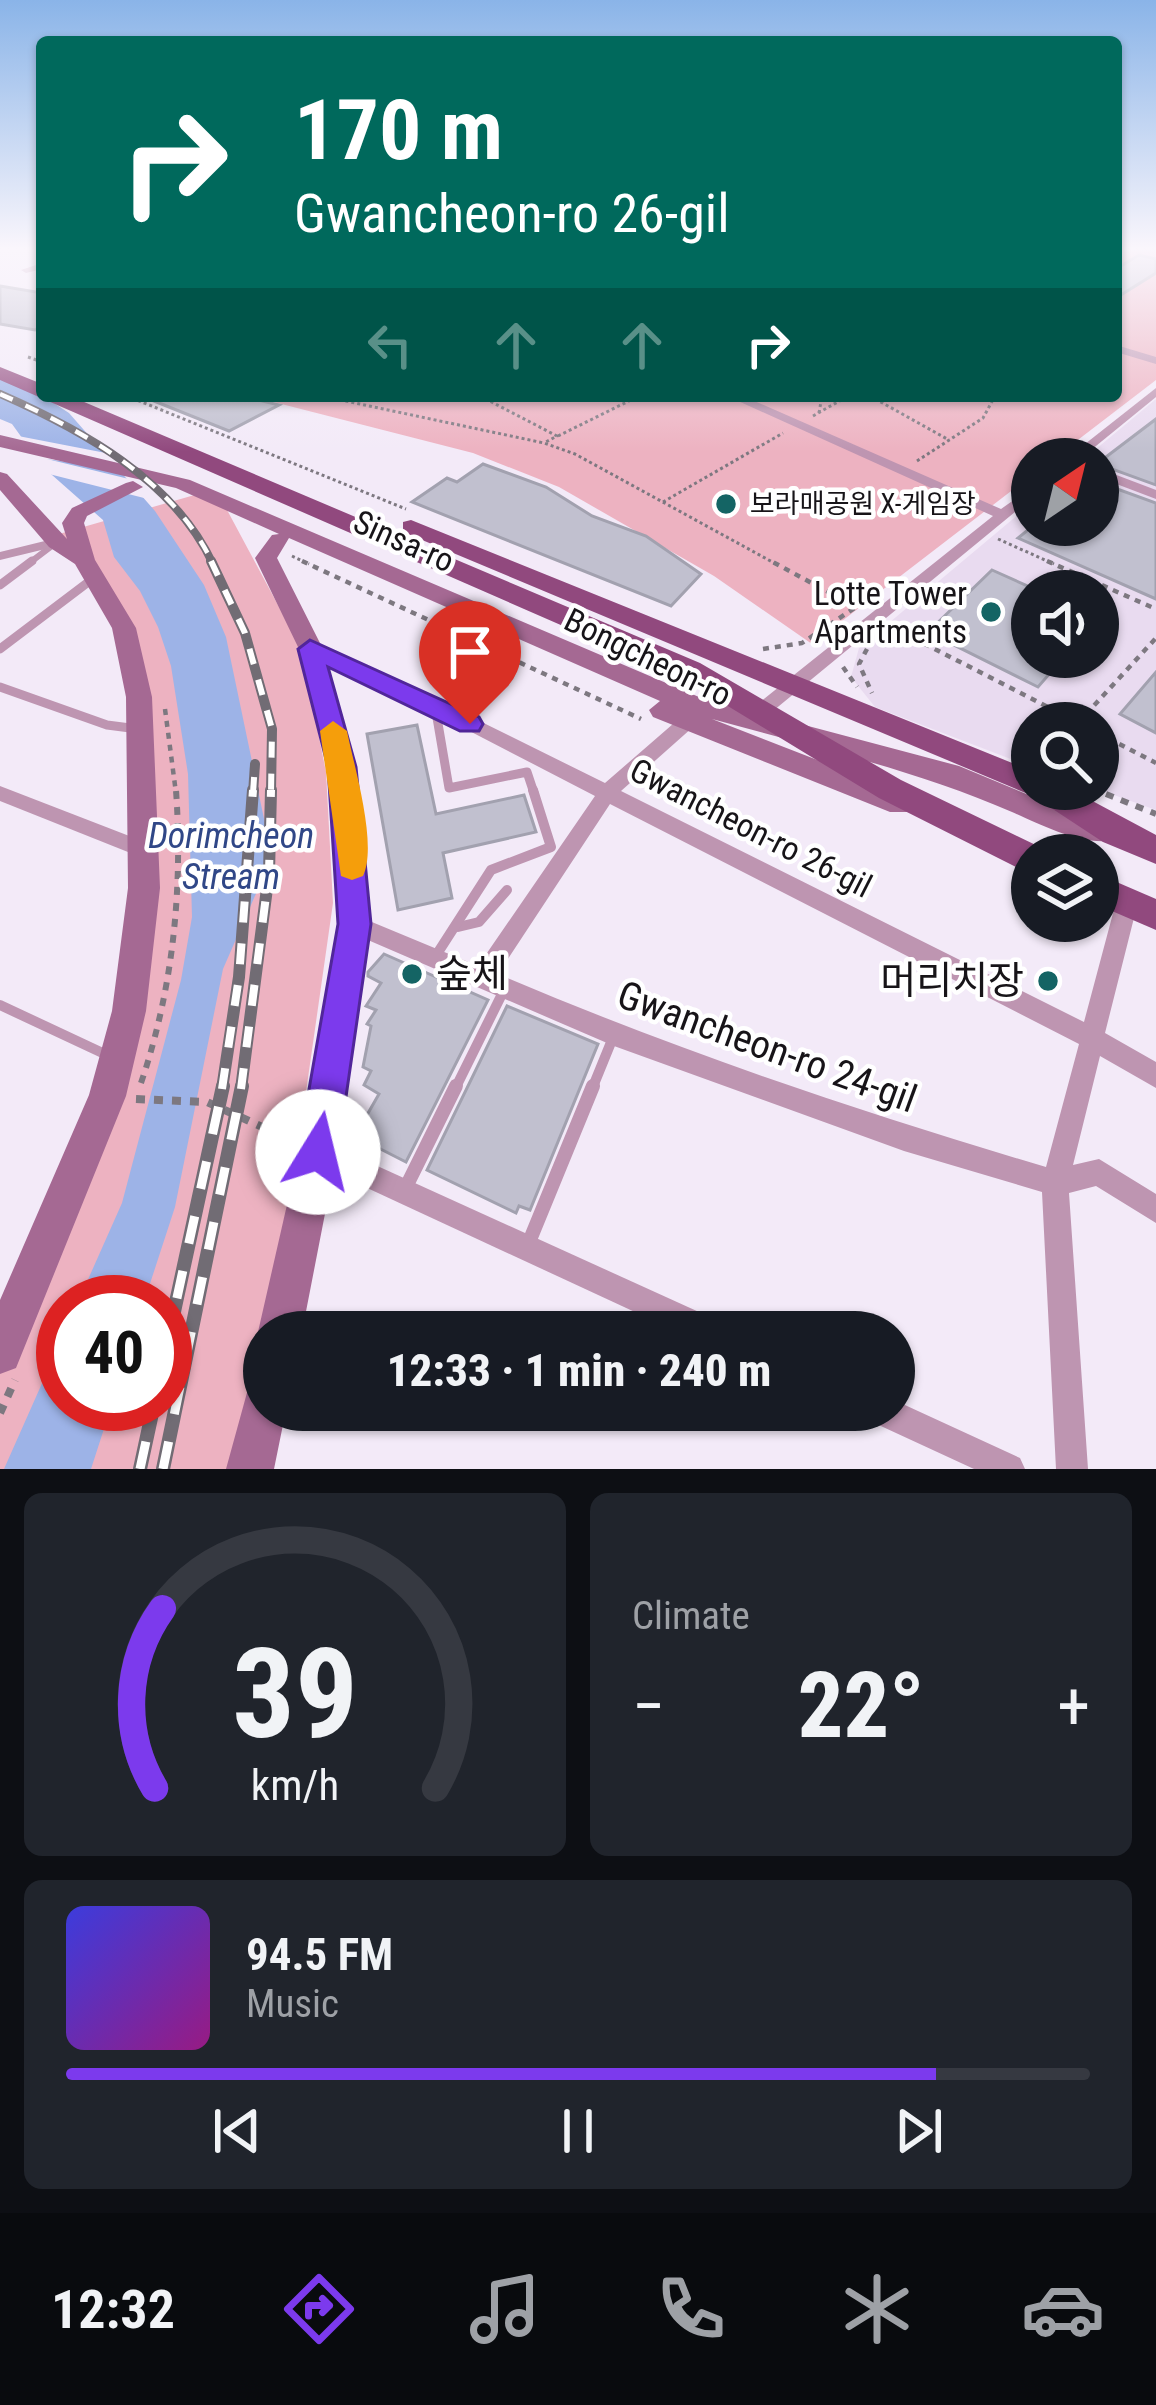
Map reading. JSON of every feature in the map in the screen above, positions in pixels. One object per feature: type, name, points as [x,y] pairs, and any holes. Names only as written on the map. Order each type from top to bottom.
[{"type":"main road","points":[[10,362],[36,386]]},
{"type":"main road","name":"Bongcheon-ro","points":[[66,402],[689,670],[755,716],[1011,850]]},
{"type":"main road","name":"Bongcheon-ro","points":[[110,402],[1011,775]]},
{"type":"main road","name":"Sinsa-ro","points":[[0,441],[163,478],[680,728],[958,826]]},
{"type":"main road","name":"Sinsa-ro","points":[[0,454],[133,487],[269,533],[691,704],[755,716]]},
{"type":"main road","points":[[0,478],[78,560],[124,628],[141,729],[144,888],[129,1011],[106,1096],[3,1336]]},
{"type":"main road","points":[[78,560],[73,523],[87,508],[133,487]]},
{"type":"main road","points":[[269,533],[266,558],[310,649],[342,767],[355,924],[318,1152],[284,1311]]},
{"type":"main road","points":[[789,730],[959,777],[1055,818],[1115,833],[1156,850]]},
{"type":"main road","points":[[1078,810],[1115,833]]},
{"type":"main road","points":[[253,1468],[259,1431]]},
{"type":"street","points":[[1122,350],[1156,361]]},
{"type":"street","points":[[1098,438],[1156,391]]},
{"type":"street","points":[[746,402],[1003,515]]},
{"type":"street","points":[[1119,480],[1156,495]]},
{"type":"street","points":[[755,716],[1011,508]]},
{"type":"street","points":[[0,556],[78,560]]},
{"type":"street","name":"Gwancheon-ro 26-gil","points":[[310,649],[435,706],[1091,1038],[1156,1076]]},
{"type":"street","points":[[492,985],[607,793],[680,728]]},
{"type":"street","points":[[0,793],[143,850]]},
{"type":"street","points":[[1072,1469],[1055,1183],[1127,902]]},
{"type":"street","name":"Gwancheon-ro 24-gil","points":[[355,924],[614,1035],[904,1138],[1055,1183],[1099,1172],[1156,1210]]},
{"type":"street","points":[[318,1152],[665,1311]]},
{"type":"street","points":[[915,1426],[1010,1469]]},
{"type":"lane","points":[[0,585],[78,560]]},
{"type":"lane","points":[[0,649],[78,560]]},
{"type":"lane","points":[[0,687],[107,725],[141,729]]},
{"type":"lane","points":[[433,959],[491,870],[550,847],[527,772],[449,788],[435,706]]},
{"type":"lane","points":[[458,926],[478,922],[507,890]]},
{"type":"lane","points":[[404,1191],[492,985]]},
{"type":"lane","points":[[0,1005],[115,1058]]},
{"type":"lane","points":[[526,1248],[614,1035]]},
{"type":"path","points":[[351,402],[544,442],[856,608],[802,643]]},
{"type":"path","points":[[492,402],[557,436]]},
{"type":"path","points":[[544,442],[627,402]]},
{"type":"path","points":[[818,412],[820,402]]},
{"type":"path","points":[[663,502],[837,402]]},
{"type":"path","points":[[881,402],[949,440]]},
{"type":"path","points":[[902,471],[982,418],[991,402]]},
{"type":"path","points":[[982,532],[1156,609]]},
{"type":"path","points":[[269,533],[680,728]]},
{"type":"path","points":[[881,634],[891,626],[1038,702]]},
{"type":"path","points":[[1098,702],[1156,638]]},
{"type":"path","points":[[872,641],[859,664],[866,686],[881,705]]},
{"type":"path","points":[[1119,744],[1156,763]]},
{"type":"path","points":[[1119,800],[1156,814]]},
{"type":"path","points":[[143,1100],[207,1102],[318,1152]]},
{"type":"shaded area","points":[[1122,316],[1156,316],[1156,380],[1080,438],[1011,438],[1011,491],[812,644],[714,576],[559,487],[473,453],[273,402],[1122,402]]},
{"type":"shaded area","points":[[1156,399],[1156,810],[1119,797],[1119,702],[1011,702],[1011,759],[875,707],[851,677],[859,648],[1011,521],[1011,546],[1119,546],[1119,438],[1109,438]]},
{"type":"shaded area","points":[[198,494],[226,508],[301,648],[326,772],[333,903],[299,1141],[268,1311],[243,1311],[246,1431],[237,1469],[0,1469],[0,1351],[139,990],[131,629],[59,534]]},
{"type":"water","name":"Dorimcheon Stream","points":[[0,368],[36,391],[36,402],[52,402],[69,413],[155,511],[204,585],[226,637],[272,857],[223,969],[175,1207],[153,1275],[90,1275],[122,1203],[181,980],[192,917],[188,774],[171,666],[140,591],[114,557],[103,520],[43,467],[12,424],[0,419]]},
{"type":"water","points":[[36,1397],[36,1431],[103,1431],[91,1469],[4,1469]]},
{"type":"pier","points":[[13,435],[111,454],[126,471],[47,459],[133,480],[152,500],[41,472]]},
{"type":"building","points":[[0,316],[36,316],[35,330],[0,324]]},
{"type":"building","points":[[156,402],[279,405],[229,431]]},
{"type":"building","points":[[1156,419],[1156,485],[1119,472],[1119,447]]},
{"type":"building","points":[[483,464],[546,487],[592,516],[646,536],[701,574],[671,606],[412,502],[447,478],[457,482]]},
{"type":"building","points":[[1119,490],[1156,503],[1156,599],[1119,583],[1119,570],[1090,570],[1036,546],[1119,546]]},
{"type":"building","name":"Lotte Tower Apartments","points":[[992,570],[1011,579],[1011,674],[928,632]]},
{"type":"building","points":[[1156,672],[1156,733],[1120,714]]},
{"type":"building","name":"Lotte Tower Apartments","points":[[1020,678],[1046,678],[1038,687]]},
{"type":"building","points":[[417,725],[436,814],[524,795],[536,832],[443,853],[452,898],[398,910],[367,734]]},
{"type":"building","points":[[384,954],[488,1000],[406,1162],[355,1136],[379,1094],[364,1085],[371,1071],[363,1067],[371,1026],[367,1024],[376,1010],[366,1006],[381,983],[368,972]]},
{"type":"building","points":[[507,1006],[598,1044],[530,1210],[519,1206],[516,1213],[427,1170]]},
{"type":"railway","points":[[0,394],[123,461],[175,507],[213,564]]},
{"type":"railway","points":[[211,561],[245,633],[272,729],[271,793]]},
{"type":"railway","points":[[253,793],[255,764]]},
{"type":"railway","points":[[222,1089],[239,977],[253,790]]},
{"type":"railway","points":[[241,1089],[269,873],[271,790]]},
{"type":"railway","points":[[182,1275],[223,1086]]},
{"type":"railway","points":[[163,1469],[242,1086]]},
{"type":"railway","points":[[140,1469],[148,1431]]},
{"type":"slow traffic","points":[[333,731],[350,818],[352,867]]},
{"type":"place","name":"보라매공원 X-게임장","points":[[726,504]]},
{"type":"place","name":"Lotte Tower Apartments","points":[[991,612]]},
{"type":"place","name":"숲체","points":[[412,974]]},
{"type":"place","name":"머리치장","points":[[1048,981]]},
{"type":"route","points":[[318,1152],[355,924],[350,818],[342,767],[310,649],[470,724]]}]
